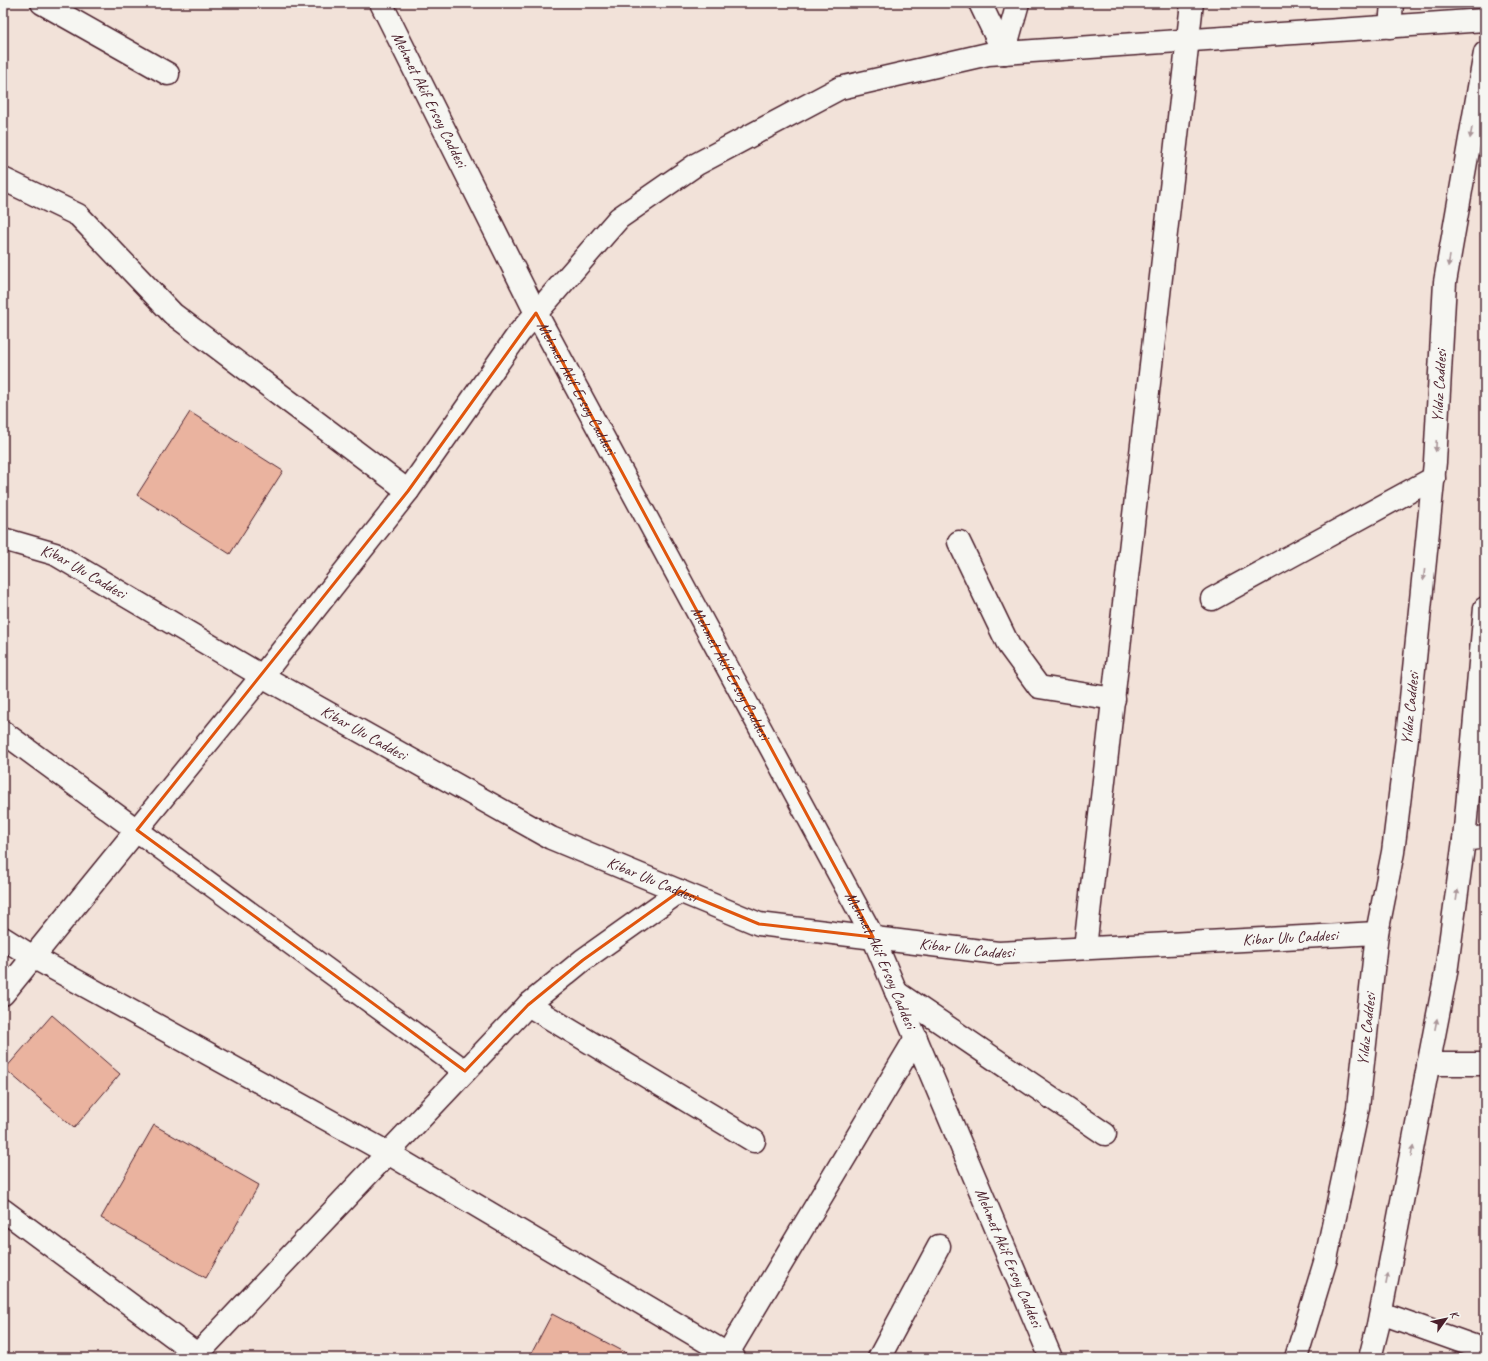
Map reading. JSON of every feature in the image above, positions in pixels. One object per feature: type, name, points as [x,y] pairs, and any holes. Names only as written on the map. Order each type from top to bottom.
[{"type":"street","points":[[42,3],[168,74]]},
{"type":"street","name":"Mehmet Akif Ersoy Caddesi","points":[[382,3],[536,313],[873,937],[1051,1358]]},
{"type":"street","points":[[980,3],[1004,53]]},
{"type":"street","points":[[1004,53],[1018,3]]},
{"type":"street","points":[[1085,948],[1145,429],[1186,41],[1192,3]]},
{"type":"street","points":[[1390,27],[1392,3]]},
{"type":"street","points":[[3,994],[262,676],[408,491],[519,333],[619,218],[697,164],[840,88],[988,54],[1485,20]]},
{"type":"street","name":"Yıldız Caddesi","points":[[1296,1358],[1326,1259],[1358,1108],[1377,933],[1393,852],[1407,738],[1434,478],[1445,282],[1485,53]]},
{"type":"street","points":[[3,179],[78,215],[173,314],[408,491]]},
{"type":"street","points":[[1212,599],[1434,478]]},
{"type":"street","name":"Kibar Ulu Caddesi","points":[[3,539],[55,554],[262,676],[551,838],[759,924],[998,953],[1377,933]]},
{"type":"street","points":[[959,542],[1009,646],[1039,687],[1114,699]]},
{"type":"street","points":[[1370,1358],[1381,1313],[1446,973],[1475,838],[1485,608]]},
{"type":"street","points":[[3,732],[465,1072]]},
{"type":"street","points":[[3,1210],[196,1356],[528,1005],[583,960],[680,891]]},
{"type":"street","points":[[3,938],[33,957],[388,1153],[729,1357],[916,1038]]},
{"type":"street","points":[[896,992],[1105,1134]]},
{"type":"street","points":[[528,1005],[754,1141]]},
{"type":"street","points":[[1428,1064],[1485,1064]]},
{"type":"street","points":[[878,1358],[939,1246]]},
{"type":"street","points":[[1381,1313],[1485,1350]]},
{"type":"highlighted area","points":[[536,313],[873,937],[759,924],[680,891],[583,960],[528,1005],[465,1071],[137,830],[408,491]]},
{"type":"building","points":[[190,412],[283,471],[230,554],[137,495]]},
{"type":"building","points":[[52,1015],[120,1074],[74,1128],[5,1069]]},
{"type":"building","points":[[154,1125],[259,1185],[206,1278],[101,1218]]},
{"type":"building","points":[[552,1314],[636,1358],[529,1358]]}]
